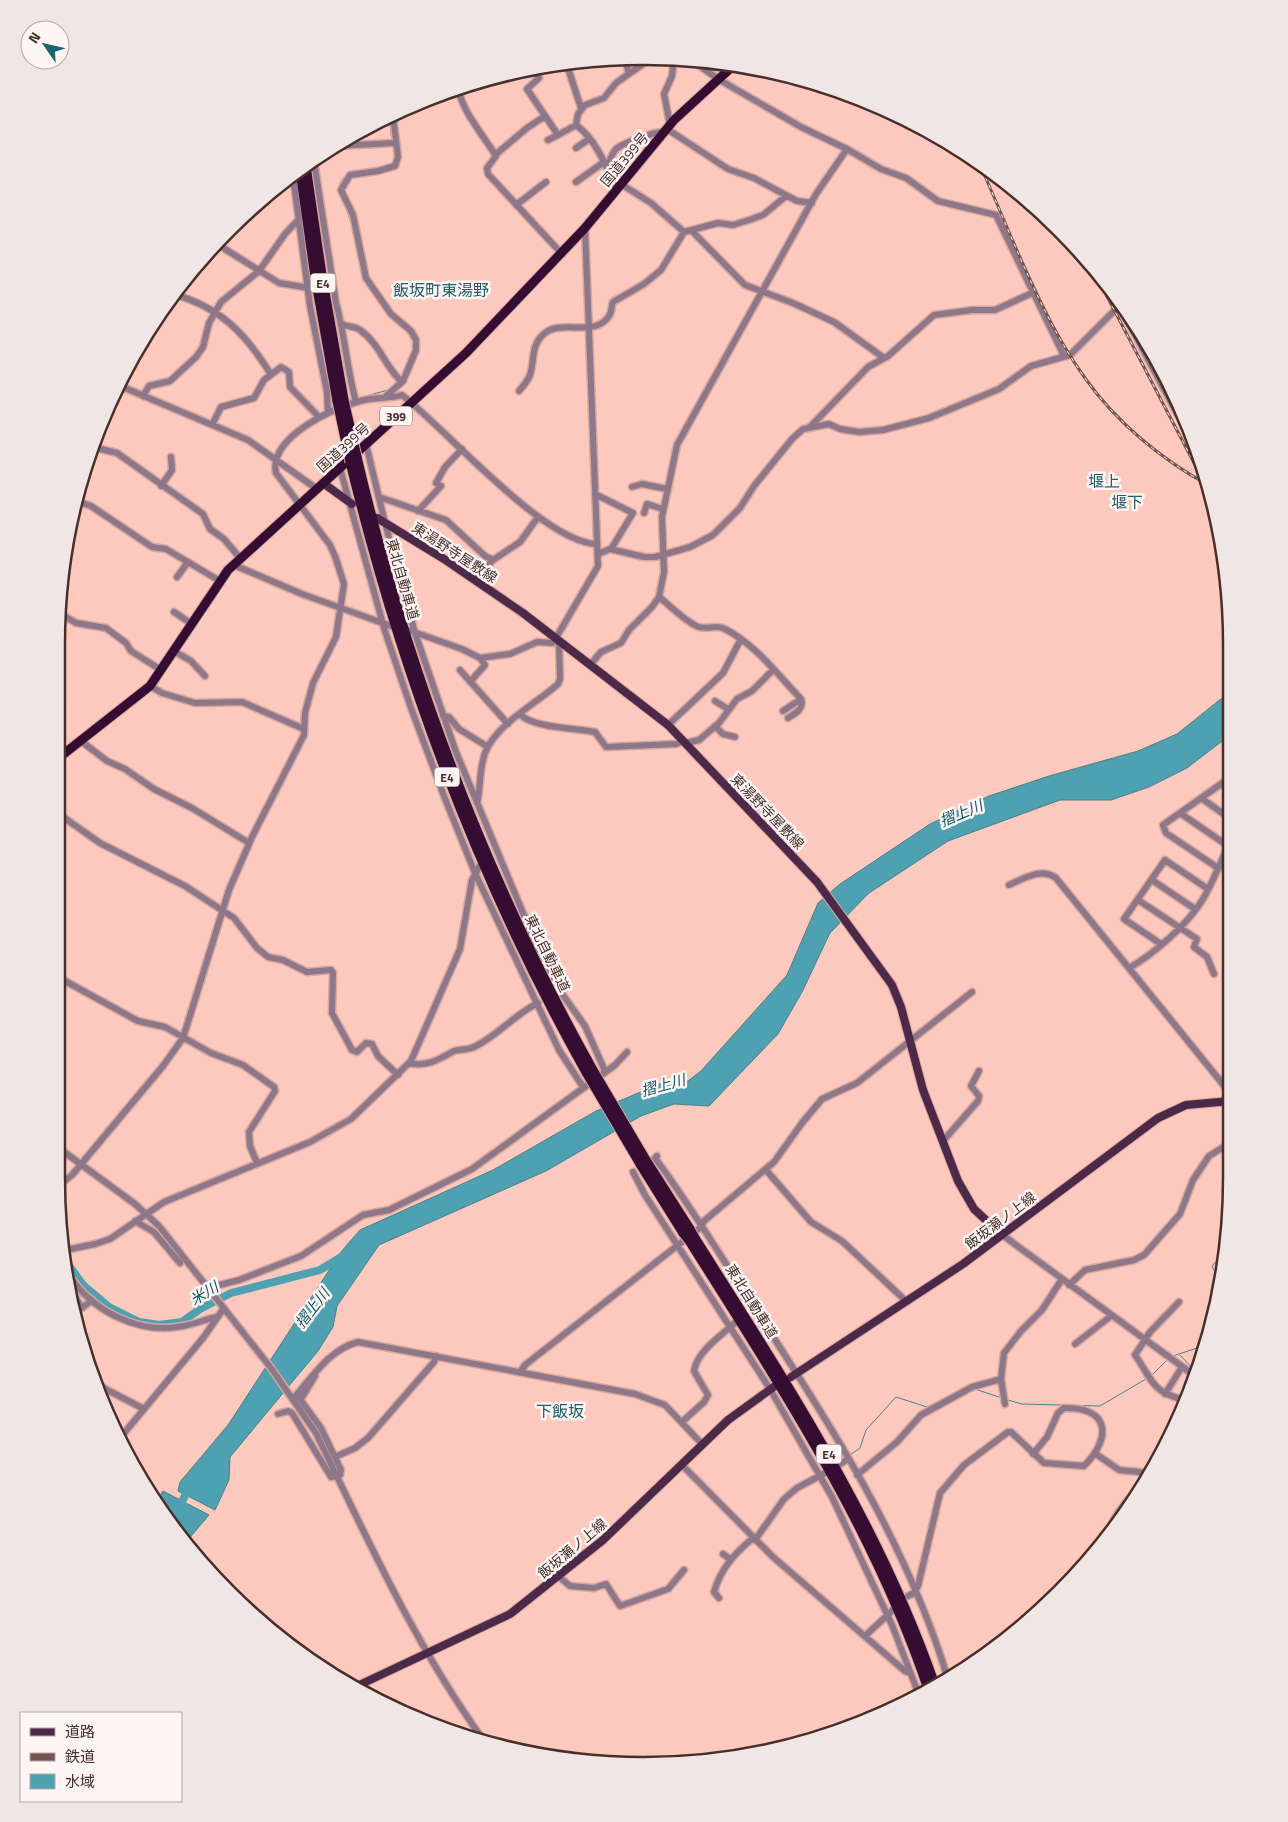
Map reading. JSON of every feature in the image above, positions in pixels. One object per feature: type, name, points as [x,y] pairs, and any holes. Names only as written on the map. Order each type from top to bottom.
[{"type":"highway","name":"国道399号","points":[[65,753],[150,686],[220,581],[237,562],[466,353],[562,254],[667,128],[727,71]]},
{"type":"highway","name":"東北自動車道","points":[[307,174],[340,400]]},
{"type":"highway","name":"東北自動車道","points":[[301,178],[315,277],[353,460],[403,630],[447,757],[525,939],[590,1072],[686,1231],[795,1395],[851,1493],[900,1595],[933,1679]]},
{"type":"highway","name":"東北自動車道","points":[[692,1240],[794,1408],[846,1500],[892,1594],[926,1683]]},
{"type":"main road","points":[[320,486],[350,503]]},
{"type":"main road","name":"東湯野寺屋敷線","points":[[376,518],[475,580],[523,613],[668,725],[818,882],[892,985],[901,1007],[923,1090],[958,1181],[972,1206],[1001,1234]]},
{"type":"main road","name":"飯坂瀬ノ上線","points":[[794,1375],[962,1264],[1158,1118],[1186,1105],[1223,1101]]},
{"type":"main road","name":"飯坂瀬ノ上線","points":[[363,1684],[510,1614],[609,1534],[733,1417],[772,1388]]},
{"type":"street","points":[[627,65],[629,74]]},
{"type":"street","points":[[581,108],[604,98],[616,83],[641,65]]},
{"type":"street","points":[[667,128],[664,94],[672,76],[673,66]]},
{"type":"street","points":[[703,68],[801,127],[847,149],[881,169],[906,178],[938,201],[996,215],[1064,356]]},
{"type":"street","points":[[548,140],[576,125],[581,108],[569,70]]},
{"type":"street","points":[[537,75],[539,78],[527,88],[558,135]]},
{"type":"street","points":[[459,96],[495,155]]},
{"type":"street","points":[[545,116],[527,128],[495,155],[495,159],[486,172],[562,254]]},
{"type":"street","points":[[384,398],[401,381],[416,350],[416,340],[411,332],[391,314],[366,278],[353,215],[341,190],[350,175],[378,171],[395,166],[398,157],[393,143],[392,123]]},
{"type":"street","points":[[576,125],[584,131],[619,187],[652,203],[684,232],[711,224],[733,225],[752,220],[762,215],[786,196]]},
{"type":"street","points":[[576,182],[610,162],[613,153],[620,146],[667,128]]},
{"type":"street","points":[[667,128],[728,169],[754,178],[798,201],[812,202]]},
{"type":"street","points":[[576,148],[589,139]]},
{"type":"street","points":[[351,145],[393,143]]},
{"type":"street","points":[[590,665],[601,652],[621,643],[629,630],[659,597],[662,590],[664,555],[661,526],[663,509],[677,444],[812,202],[847,149]]},
{"type":"street","points":[[315,168],[339,322],[355,400]]},
{"type":"street","points":[[516,205],[546,182]]},
{"type":"street","points":[[293,184],[328,410]]},
{"type":"street","points":[[143,396],[149,386],[170,381],[196,357],[203,347],[209,323],[221,302],[259,271],[298,219]]},
{"type":"street","points":[[477,804],[484,759],[488,747],[508,724],[558,684],[560,679],[558,641],[598,566],[585,228]]},
{"type":"street","points":[[692,231],[746,286],[764,291],[834,322],[884,358]]},
{"type":"street","points":[[519,391],[530,374],[533,348],[544,333],[554,327],[589,326],[603,322],[611,313],[613,302],[644,284],[662,270],[684,232]]},
{"type":"street","points":[[223,248],[279,283],[308,288]]},
{"type":"street","points":[[810,427],[868,367],[884,358],[938,314],[972,310],[995,310],[1032,293]]},
{"type":"street","points":[[182,296],[215,312],[236,327],[249,341],[270,373]]},
{"type":"street","points":[[598,554],[611,549],[644,557],[664,555],[690,547],[719,530],[740,508],[754,486],[792,439],[803,429],[828,424],[840,429],[859,432],[883,430],[920,420],[999,389],[1031,366],[1064,356],[1076,350],[1116,309]]},
{"type":"street","points":[[339,322],[361,331],[382,352],[390,368],[401,381]]},
{"type":"street","points":[[212,425],[221,407],[254,398],[264,380],[270,373],[280,367],[287,370],[290,386],[317,415]]},
{"type":"street","points":[[125,388],[248,440],[320,486]]},
{"type":"street","points":[[65,1180],[163,1066],[182,1036],[220,909],[248,842],[302,740],[305,713],[313,683],[333,645],[338,607],[344,584],[330,544],[276,473],[275,458],[281,449],[317,415],[328,410],[355,400],[402,395],[538,517],[566,535],[597,544]]},
{"type":"street","points":[[366,444],[412,632],[493,849],[549,970],[563,995],[585,1026],[604,1071]]},
{"type":"street","points":[[99,449],[117,453],[203,514],[210,529],[224,539],[237,562],[293,591],[391,626]]},
{"type":"street","points":[[418,511],[437,492],[440,486],[436,483],[441,472],[462,449]]},
{"type":"street","points":[[161,486],[172,470],[171,457]]},
{"type":"street","points":[[340,468],[383,624],[420,733],[475,873],[559,1050],[582,1087]]},
{"type":"street","points":[[632,487],[642,484],[667,490]]},
{"type":"street","points":[[595,494],[633,513],[611,549]]},
{"type":"street","points":[[379,497],[406,504],[418,511],[446,520],[485,556],[493,560]]},
{"type":"street","points":[[83,503],[95,508],[152,547],[166,549],[220,581]]},
{"type":"street","points":[[644,513],[646,504],[663,509]]},
{"type":"street","points":[[475,580],[493,560],[520,542],[538,517]]},
{"type":"street","points":[[177,578],[188,562]]},
{"type":"street","points":[[659,597],[699,627],[718,626],[741,639],[760,654],[801,699],[800,710],[788,718]]},
{"type":"street","points":[[174,612],[192,624]]},
{"type":"street","points":[[66,617],[76,623],[106,628],[126,643],[131,651],[161,670]]},
{"type":"street","points":[[412,632],[462,649],[480,658],[484,665],[483,668],[470,682]]},
{"type":"street","points":[[668,725],[723,673],[741,639]]},
{"type":"street","points":[[480,658],[510,654],[536,642],[553,643],[558,641]]},
{"type":"street","points":[[174,650],[191,661],[205,676]]},
{"type":"street","points":[[460,670],[508,724]]},
{"type":"street","points":[[520,714],[524,718],[534,721],[595,732],[606,747],[697,742],[715,726],[737,699],[752,691],[774,670]]},
{"type":"street","points":[[150,686],[162,693],[195,703],[242,702],[303,728]]},
{"type":"street","points":[[783,711],[801,699]]},
{"type":"street","points":[[715,701],[728,709]]},
{"type":"street","points":[[443,716],[449,717],[459,729],[488,747]]},
{"type":"street","points":[[715,726],[723,734],[735,737]]},
{"type":"street","points":[[80,741],[107,761],[125,769],[154,789],[192,808],[248,842]]},
{"type":"street","points":[[1218,868],[1166,833],[1163,825],[1221,784]]},
{"type":"street","points":[[1201,798],[1223,813]]},
{"type":"street","points":[[1180,813],[1223,843]]},
{"type":"street","points":[[65,818],[105,846],[184,886],[234,918],[257,948],[268,957],[283,960],[307,972],[332,970],[334,981],[332,1013],[352,1050],[357,1052],[366,1043],[372,1044],[378,1056],[398,1075]]},
{"type":"street","points":[[1129,968],[1148,956],[1195,909],[1208,889],[1223,857]]},
{"type":"street","points":[[1161,944],[1124,919],[1165,860],[1208,889]]},
{"type":"street","points":[[69,1249],[109,1239],[164,1202],[310,1142],[351,1119],[409,1064],[460,948],[472,880],[479,867]]},
{"type":"street","points":[[1009,885],[1035,874],[1053,875],[1223,1084]]},
{"type":"street","points":[[1152,880],[1195,909]]},
{"type":"street","points":[[1138,900],[1197,939],[1194,947],[1207,958],[1214,974]]},
{"type":"street","points":[[65,981],[138,1021],[165,1027],[211,1052],[243,1065],[275,1088],[249,1132],[250,1146],[257,1163]]},
{"type":"street","points":[[521,1372],[525,1365],[701,1226],[704,1221],[766,1170],[822,1099],[857,1083],[972,992]]},
{"type":"street","points":[[409,1064],[429,1063],[455,1050],[471,1050],[500,1032],[522,1012],[538,1003]]},
{"type":"street","points":[[210,1291],[302,1256],[363,1215],[389,1210],[472,1169],[604,1071],[615,1065],[627,1052]]},
{"type":"street","points":[[943,1141],[978,1101],[979,1098],[970,1086],[979,1071]]},
{"type":"street","points":[[1069,1285],[1086,1270],[1134,1260],[1144,1255],[1180,1214],[1196,1175],[1209,1156],[1223,1147]]},
{"type":"street","points":[[65,1153],[159,1226],[295,1398],[321,1428],[341,1470],[337,1476],[331,1477],[292,1413],[288,1411],[278,1414]]},
{"type":"street","points":[[657,1156],[656,1158],[665,1177],[701,1226],[752,1311],[857,1475],[906,1567],[945,1672]]},
{"type":"street","points":[[766,1170],[811,1222],[842,1241],[906,1302]]},
{"type":"street","points":[[633,1172],[647,1189],[730,1327],[772,1388],[822,1474],[887,1614],[916,1688]]},
{"type":"street","points":[[136,1221],[154,1232],[180,1263]]},
{"type":"street","points":[[1001,1234],[1189,1372]]},
{"type":"street","points":[[1005,1404],[1001,1379],[1004,1353],[1021,1331],[1042,1310],[1062,1280]]},
{"type":"street","points":[[74,1281],[92,1300],[123,1320],[138,1326],[183,1327],[217,1317]]},
{"type":"street","points":[[79,1303],[82,1308],[92,1300]]},
{"type":"street","points":[[1179,1302],[1150,1332],[1146,1341],[1135,1355],[1155,1388],[1165,1394],[1180,1399]]},
{"type":"street","points":[[124,1433],[203,1338],[224,1308]]},
{"type":"street","points":[[1075,1344],[1111,1316]]},
{"type":"street","points":[[683,1421],[704,1402],[708,1395],[694,1371],[695,1366],[707,1348],[736,1322]]},
{"type":"street","points":[[295,1398],[317,1370],[347,1347],[358,1342],[602,1387],[652,1399],[665,1405],[683,1421],[703,1445]]},
{"type":"street","points":[[335,1457],[355,1448],[368,1438],[434,1362],[436,1356]]},
{"type":"street","points":[[1165,1394],[1182,1367]]},
{"type":"street","points":[[857,1475],[897,1442],[921,1416],[972,1386],[1001,1379]]},
{"type":"street","points":[[105,1390],[144,1409]]},
{"type":"street","points":[[295,1398],[316,1433],[426,1654],[452,1696],[478,1732]]},
{"type":"street","points":[[908,1596],[918,1586],[939,1496],[953,1476],[964,1465],[1010,1432],[1033,1454],[1044,1463],[1080,1467],[1096,1454],[1104,1435],[1102,1426],[1088,1411],[1064,1408],[1058,1413],[1052,1428],[1033,1454]]},
{"type":"street","points":[[1096,1454],[1119,1470],[1142,1472]]},
{"type":"street","points":[[840,1464],[848,1459]]},
{"type":"street","points":[[682,1465],[754,1539],[910,1673]]},
{"type":"street","points":[[719,1598],[714,1592],[720,1576],[730,1559],[754,1539],[784,1499],[797,1488],[822,1474]]},
{"type":"street","points":[[723,1554],[730,1559]]},
{"type":"street","points":[[558,1576],[570,1586],[594,1588],[606,1584],[620,1606],[665,1590],[684,1570]]},
{"type":"street","points":[[866,1636],[894,1608]]},
{"type":"water","points":[[1223,697],[1223,739],[1187,768],[1149,787],[1111,800],[1060,800],[948,841],[869,893],[830,933],[802,992],[778,1034],[709,1106],[674,1104],[641,1116],[546,1171],[379,1245],[337,1306],[333,1327],[318,1351],[230,1457],[229,1480],[215,1510],[178,1491],[180,1482],[228,1425],[341,1252],[360,1230],[493,1170],[596,1111],[659,1084],[688,1081],[701,1071],[787,975],[818,903],[840,884],[930,824],[989,796],[1049,776],[1138,751],[1177,734]]},
{"type":"water","points":[[163,1491],[209,1515],[190,1537],[160,1495]]},
{"type":"waterway","points":[[390,124],[392,141]]},
{"type":"waterway","points":[[393,145],[395,158]]},
{"type":"waterway","points":[[372,169],[380,167]]},
{"type":"waterway","points":[[360,263],[350,219],[338,188],[346,175],[368,169]]},
{"type":"waterway","points":[[365,282],[370,289]]},
{"type":"waterway","points":[[391,318],[409,333]]},
{"type":"waterway","points":[[359,398],[388,390]]},
{"type":"waterway","points":[[307,422],[313,416]]},
{"type":"waterway","points":[[275,477],[280,484]]},
{"type":"waterway","points":[[327,546],[336,568]]},
{"type":"waterway","points":[[257,820],[285,765]]},
{"type":"waterway","points":[[232,877],[239,860]]},
{"type":"waterway","points":[[201,969],[219,911]]},
{"type":"waterway","points":[[80,1160],[118,1115]]},
{"type":"waterway","name":"米川","points":[[73,1271],[83,1285],[109,1307],[139,1322],[159,1325],[182,1322],[200,1309],[231,1293],[320,1270],[343,1256]]},
{"type":"waterway","points":[[1215,1272],[1212,1266],[1217,1261]]},
{"type":"waterway","points":[[1173,1356],[1197,1348]]},
{"type":"waterway","points":[[1180,1355],[1191,1367]]},
{"type":"waterway","points":[[1151,1376],[1168,1359]]},
{"type":"waterway","points":[[1008,1400],[1022,1404],[1100,1406],[1146,1379]]},
{"type":"waterway","points":[[850,1455],[860,1448],[866,1430],[896,1397],[927,1407],[966,1387]]},
{"type":"waterway","points":[[975,1389],[1002,1398]]},
{"type":"waterway","name":"摺上川","points":[[175,1516],[190,1486]]},
{"type":"tunnel","points":[[318,325],[336,321]]},
{"type":"railway","points":[[985,177],[1040,301],[1054,328],[1085,378],[1111,410],[1140,438],[1173,464],[1199,480]]},
{"type":"railway","points":[[1109,300],[1193,461]]},
{"type":"district","name":"飯坂町東湯野","points":[[441,290]]},
{"type":"district","name":"堰上","points":[[1104,481]]},
{"type":"district","name":"堰下","points":[[1127,502]]},
{"type":"district","name":"下飯坂","points":[[560,1411]]}]
